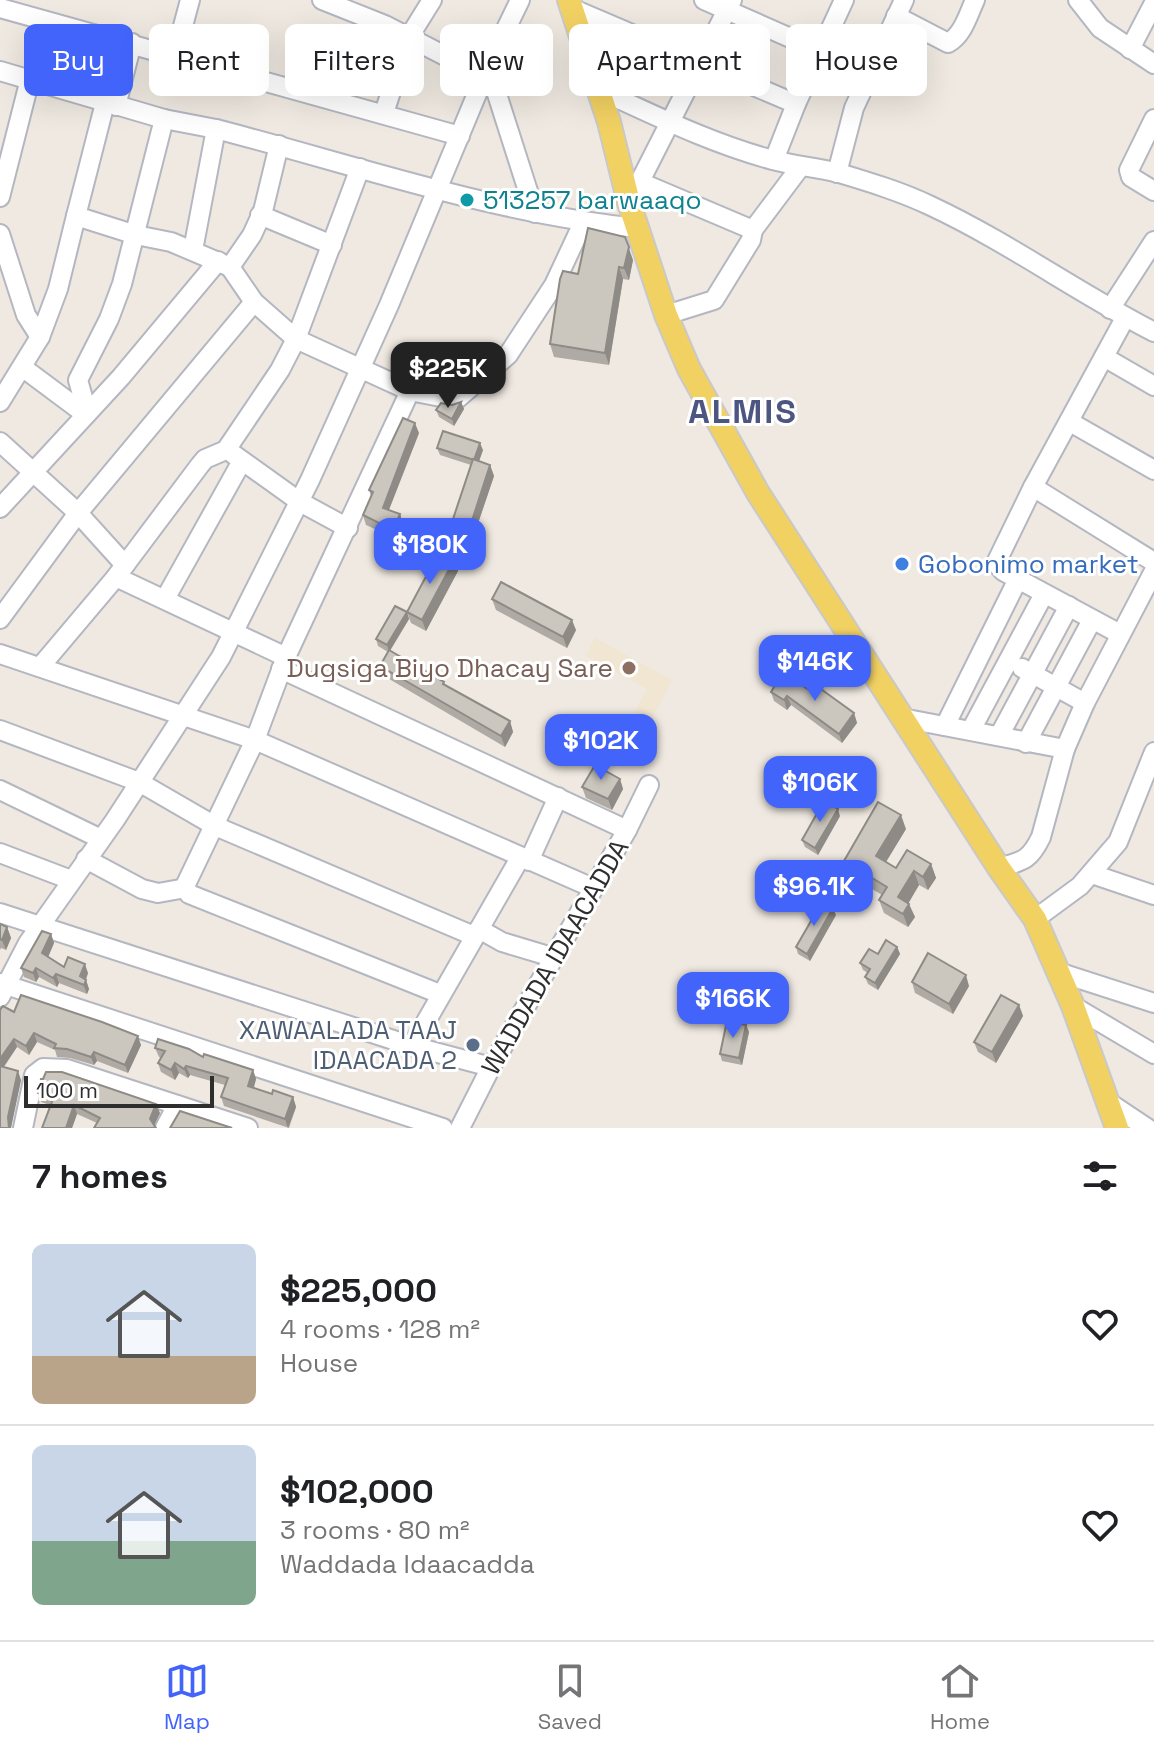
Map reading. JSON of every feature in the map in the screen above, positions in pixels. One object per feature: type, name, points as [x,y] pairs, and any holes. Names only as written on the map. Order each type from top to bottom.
[{"type":"main road","points":[[570,4],[576,24]]},
{"type":"main road","points":[[600,96],[629,203],[666,315],[689,369],[758,493],[1035,919],[1073,1006],[1117,1128]]},
{"type":"street","points":[[184,24],[190,0]]},
{"type":"street","points":[[322,0],[378,24]]},
{"type":"street","points":[[417,24],[432,0]]},
{"type":"street","points":[[509,24],[520,0]]},
{"type":"street","points":[[704,0],[729,5],[786,34]]},
{"type":"street","points":[[833,24],[844,0]]},
{"type":"street","points":[[837,173],[854,108],[900,8],[948,43],[956,39],[975,0]]},
{"type":"street","points":[[1085,3],[1100,28],[1154,64]]},
{"type":"street","points":[[570,4],[613,24]]},
{"type":"street","points":[[720,24],[729,5]]},
{"type":"street","points":[[0,8],[60,24]]},
{"type":"street","points":[[1130,49],[1152,9]]},
{"type":"street","points":[[0,71],[24,77]]},
{"type":"street","points":[[269,82],[460,136]]},
{"type":"street","points":[[770,93],[796,104]]},
{"type":"street","points":[[0,197],[26,96]]},
{"type":"street","points":[[82,96],[535,213],[583,223],[639,228]]},
{"type":"street","points":[[0,402],[40,337],[58,289],[76,216],[113,96]]},
{"type":"street","points":[[384,113],[390,96]]},
{"type":"street","points":[[443,1128],[2,989],[28,943],[221,657],[300,502],[476,96]]},
{"type":"street","points":[[495,96],[535,213]]},
{"type":"street","points":[[613,96],[671,122],[774,160],[837,173],[930,205],[1154,332]]},
{"type":"street","points":[[629,203],[684,96]]},
{"type":"street","points":[[774,160],[800,96]]},
{"type":"street","points":[[86,413],[78,380],[80,372],[109,319],[136,235],[164,119]]},
{"type":"street","points":[[1154,119],[1129,170],[1131,177],[1154,191]]},
{"type":"street","points":[[193,250],[216,129]]},
{"type":"street","points":[[0,508],[252,235],[279,145]]},
{"type":"street","points":[[666,315],[714,300],[751,240],[753,230],[801,166]]},
{"type":"street","points":[[40,667],[120,571],[205,459],[226,450],[280,370],[296,339],[360,168]]},
{"type":"street","points":[[640,182],[753,230]]},
{"type":"street","points":[[260,215],[332,245]]},
{"type":"street","points":[[76,216],[193,250],[224,264],[254,302],[296,339],[410,391],[456,400],[508,355],[554,285],[583,223]]},
{"type":"street","points":[[0,234],[26,315],[40,337]]},
{"type":"street","points":[[1120,634],[1018,579],[997,566],[997,559],[1104,357],[1118,314],[1154,241]]},
{"type":"street","points":[[0,618],[78,513],[254,302]]},
{"type":"street","points":[[1104,357],[1154,386]]},
{"type":"street","points":[[22,367],[86,413]]},
{"type":"street","points":[[410,391],[284,663],[255,740],[186,888],[189,894],[440,994]]},
{"type":"street","points":[[1070,422],[1154,470]]},
{"type":"street","points":[[0,442],[78,513],[120,571],[165,599],[234,631],[284,663],[627,830]]},
{"type":"street","points":[[226,450],[300,502],[348,528]]},
{"type":"street","points":[[165,599],[242,461]]},
{"type":"street","points":[[1033,487],[1154,562]]},
{"type":"street","points":[[999,868],[1028,859],[1035,849],[1065,749],[1085,703],[1154,571]]},
{"type":"street","points":[[945,726],[1018,579]]},
{"type":"street","points":[[971,730],[1044,594]]},
{"type":"street","points":[[999,736],[1069,606]]},
{"type":"street","points":[[1026,743],[1092,620]]},
{"type":"street","points":[[984,649],[1085,703]]},
{"type":"street","points":[[0,654],[255,740],[593,888]]},
{"type":"street","points":[[902,718],[1065,749]]},
{"type":"street","points":[[0,730],[139,782],[215,826],[476,932],[552,957]]},
{"type":"street","points":[[1035,919],[1080,886],[1118,842],[1153,757]]},
{"type":"street","name":"WADDADA IDAACADDA","points":[[460,1128],[552,957],[627,830],[649,785]]},
{"type":"street","points":[[0,790],[101,839]]},
{"type":"street","points":[[412,1046],[476,932],[524,859],[558,797]]},
{"type":"street","points":[[0,853],[71,880]]},
{"type":"street","points":[[86,859],[142,889],[158,893],[186,888]]},
{"type":"street","points":[[1092,874],[1154,895]]},
{"type":"street","points":[[0,913],[412,1046],[491,1067]]},
{"type":"street","points":[[1058,972],[1153,1000]]},
{"type":"street","points":[[1073,1006],[1154,1054]]},
{"type":"street","points":[[23,1128],[34,1075],[43,1068],[67,1069],[248,1128]]},
{"type":"street","points":[[1108,1102],[1147,1128]]},
{"type":"street","points":[[165,1128],[177,1105]]},
{"type":"shaded area","name":"Dugsiga Biyo Dhacay Sare","points":[[595,638],[672,680],[651,720],[635,712],[647,689],[586,656]]},
{"type":"building","points":[[588,228],[625,237],[629,247],[624,268],[619,267],[605,353],[550,344],[560,279],[563,271],[578,274]]},
{"type":"building","points":[[461,402],[452,419],[436,410],[441,403],[452,405]]},
{"type":"building","points":[[403,418],[415,423],[383,508],[400,514],[393,530],[363,515],[373,492],[369,490]]},
{"type":"building","points":[[443,431],[480,443],[474,460],[437,448]]},
{"type":"building","points":[[473,459],[490,465],[467,536],[444,529],[446,541],[401,547],[399,529],[452,522]]},
{"type":"building","points":[[439,552],[454,560],[422,620],[407,612]]},
{"type":"building","points":[[501,582],[572,620],[563,637],[492,599]]},
{"type":"building","points":[[395,606],[407,612],[387,645],[376,639]]},
{"type":"building","points":[[389,650],[510,721],[501,736],[380,666]]},
{"type":"building","points":[[783,673],[809,690],[814,684],[854,713],[839,734],[787,696],[784,700],[771,692]]},
{"type":"building","points":[[595,765],[620,779],[608,799],[582,787]]},
{"type":"building","points":[[824,801],[838,809],[815,848],[802,840]]},
{"type":"building","points":[[878,802],[901,815],[876,856],[896,868],[907,850],[931,864],[923,877],[914,871],[898,897],[909,904],[903,914],[879,900],[887,887],[844,861]]},
{"type":"building","points":[[822,902],[833,908],[807,954],[796,947]]},
{"type":"building","points":[[0,924],[7,927],[2,940],[0,939]]},
{"type":"building","points":[[42,931],[51,934],[42,953],[64,967],[68,957],[85,964],[80,976],[86,980],[84,985],[56,974],[53,978],[36,968],[33,973],[21,968]]},
{"type":"building","points":[[886,940],[897,947],[875,983],[865,977],[870,969],[860,963],[869,949],[878,954]]},
{"type":"building","points":[[928,953],[966,975],[949,1004],[912,982]]},
{"type":"building","points":[[21,995],[138,1036],[125,1065],[94,1052],[91,1057],[54,1048],[56,1044],[34,1033],[26,1046],[14,1039],[0,1059],[0,1010],[3,1006],[14,1012]]},
{"type":"building","points":[[1001,995],[1019,1005],[992,1052],[974,1042]]},
{"type":"building","points":[[727,1021],[746,1025],[739,1058],[720,1054]]},
{"type":"building","points":[[158,1039],[203,1057],[204,1054],[253,1070],[248,1086],[293,1097],[285,1119],[221,1097],[228,1078],[186,1066],[184,1069],[175,1063],[171,1070],[158,1063],[165,1051],[155,1048]]},
{"type":"building","points":[[0,1066],[18,1071],[8,1117],[9,1128],[0,1128]]},
{"type":"building","points":[[46,1072],[62,1072],[156,1104],[150,1119],[156,1128],[94,1128],[100,1118],[74,1105],[66,1128],[42,1128],[53,1099],[38,1093]]},
{"type":"building","points":[[180,1111],[232,1128],[170,1128]]},
{"type":"place","name":"513257 barwaaqo","points":[[467,200]]},
{"type":"place","name":"Gobonimo market","points":[[902,564]]},
{"type":"place","name":"Dugsiga Biyo Dhacay Sare","points":[[629,668]]},
{"type":"place","name":"XAWAALADA TAAJ IDAACADA 2","points":[[473,1045]]},
{"type":"district","name":"ALMIS","points":[[743,411]]}]
